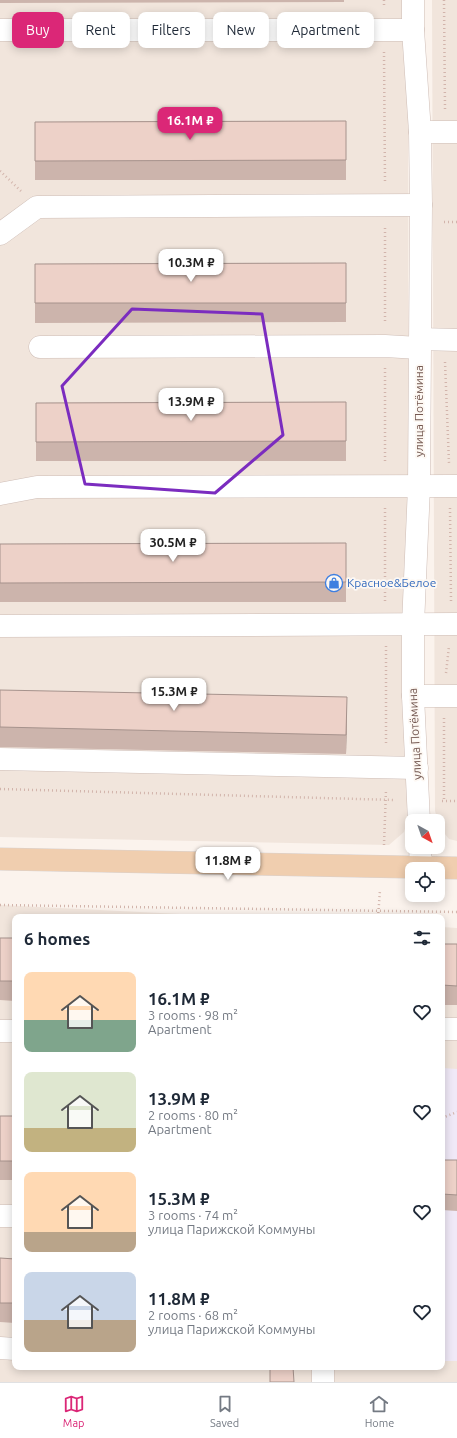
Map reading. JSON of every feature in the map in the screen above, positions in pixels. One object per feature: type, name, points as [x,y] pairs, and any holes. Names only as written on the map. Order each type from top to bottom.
[{"type":"main road","points":[[0,859],[383,867],[420,857],[457,868]]},
{"type":"street","name":"улица Потёмина","points":[[413,0],[413,30],[420,132],[421,205],[419,487],[413,624],[413,696],[418,811]]},
{"type":"street","points":[[0,30],[413,30]]},
{"type":"street","points":[[420,132],[451,132]]},
{"type":"street","points":[[0,234],[37,207],[421,205]]},
{"type":"street","points":[[40,347],[385,346],[451,340]]},
{"type":"street","points":[[0,494],[37,487],[454,486]]},
{"type":"street","points":[[0,626],[454,624]]},
{"type":"street","points":[[413,696],[450,696]]},
{"type":"street","points":[[0,759],[417,768]]},
{"type":"street","points":[[445,1029],[457,1029]]},
{"type":"street","points":[[0,1031],[12,1031]]},
{"type":"street","points":[[0,1216],[12,1216]]},
{"type":"street","points":[[0,1348],[12,1349]]},
{"type":"street","points":[[322,1370],[323,1382]]},
{"type":"path","points":[[378,914],[383,867],[386,800],[384,0]]},
{"type":"path","points":[[444,0],[451,132]]},
{"type":"path","points":[[0,171],[37,207]]},
{"type":"path","points":[[444,214],[444,229]]},
{"type":"path","points":[[444,222],[457,222]]},
{"type":"path","points":[[444,802],[454,624],[454,486],[451,340]]},
{"type":"path","points":[[0,789],[386,800],[418,811],[444,802],[457,801]]},
{"type":"path","points":[[0,905],[457,912]]},
{"type":"path","points":[[445,1117],[457,1112]]},
{"type":"highlighted area","points":[[132,309],[262,314],[283,435],[215,493],[85,484],[62,386]]},
{"type":"shaded area","points":[[0,0],[408,0],[409,814],[405,814],[404,832],[389,845],[0,837]]},
{"type":"shaded area","points":[[432,0],[457,0],[457,841],[449,839],[445,834],[445,814],[436,814]]},
{"type":"shaded area","points":[[0,905],[180,914],[12,914],[12,1370],[445,1370],[445,927],[457,928],[457,1382],[0,1382]]},
{"type":"shaded area","points":[[445,1068],[457,1069],[457,1361],[445,1361]]},
{"type":"building","points":[[346,121],[346,160],[35,161],[35,122]]},
{"type":"building","points":[[346,263],[346,303],[35,303],[35,264]]},
{"type":"building","points":[[346,402],[346,441],[36,442],[36,403]]},
{"type":"building","points":[[346,543],[346,582],[0,583],[0,544]]},
{"type":"building","points":[[0,690],[347,697],[346,735],[0,727]]},
{"type":"building","points":[[0,938],[12,938],[12,981],[0,981]]},
{"type":"building","points":[[445,944],[457,944],[457,986],[445,985]]},
{"type":"building","points":[[0,1116],[12,1116],[12,1161],[0,1161]]},
{"type":"building","points":[[445,1160],[457,1160],[457,1195],[445,1194]]},
{"type":"building","points":[[0,1258],[12,1259],[12,1303],[0,1303]]},
{"type":"building","points":[[270,1370],[293,1370],[294,1382],[270,1382]]},
{"type":"place","name":"Красное&Белое","points":[[334,583]]}]
